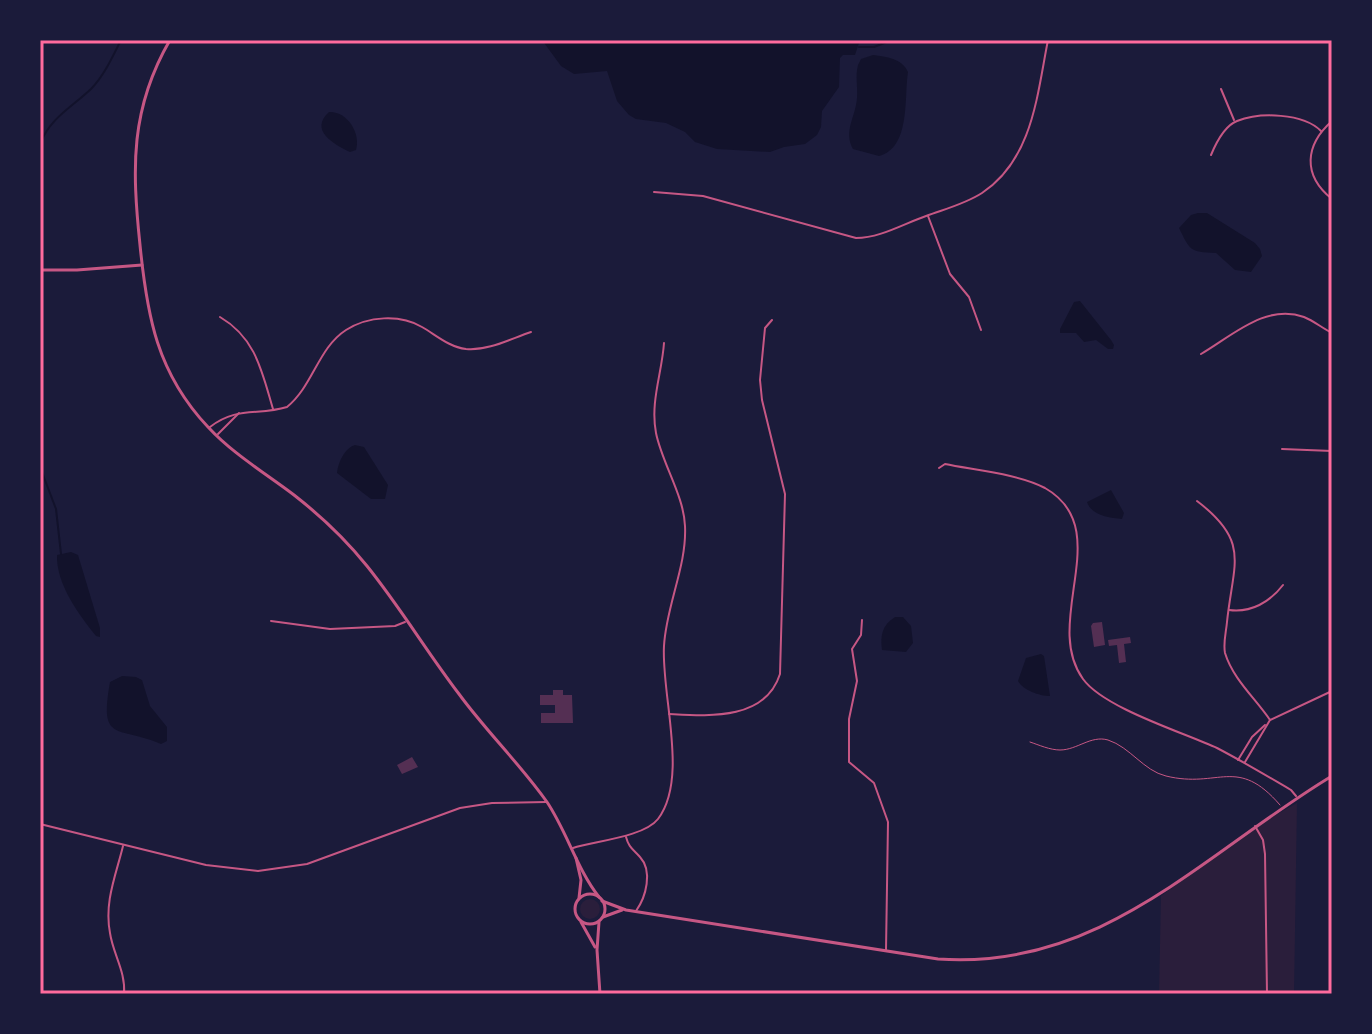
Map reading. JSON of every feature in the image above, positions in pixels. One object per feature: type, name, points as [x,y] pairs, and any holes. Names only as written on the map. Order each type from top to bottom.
[{"type":"street","points":[[170,40],[150,81],[137,130],[134,180],[151,324],[161,355],[181,393],[216,436],[331,526],[366,565],[461,697],[546,802],[605,909],[597,926],[600,994]]},
{"type":"street","points":[[654,192],[703,196],[856,238],[873,236],[965,202],[1002,177],[1016,159],[1030,127],[1048,40]]},
{"type":"street","points":[[1140,40],[1153,42]]},
{"type":"street","points":[[1221,89],[1235,121]]},
{"type":"street","points":[[1211,155],[1223,133],[1235,121],[1256,117],[1297,118],[1310,121],[1321,131]]},
{"type":"street","points":[[1332,121],[1321,131],[1312,149],[1311,170],[1320,188],[1332,199]]},
{"type":"street","points":[[927,215],[950,274],[969,297],[981,330]]},
{"type":"street","points":[[40,270],[142,265]]},
{"type":"street","points":[[1201,354],[1250,323],[1276,314],[1303,317],[1332,333]]},
{"type":"street","points":[[220,317],[254,349],[273,410]]},
{"type":"street","points":[[209,428],[224,417],[273,410],[291,404],[308,385],[332,342],[361,323],[386,318],[405,320],[450,345],[467,349],[489,347],[531,332]]},
{"type":"street","points":[[668,714],[748,709],[765,699],[775,687],[780,674],[786,508],[783,481],[763,407],[760,380],[765,328],[772,320]]},
{"type":"street","points":[[573,848],[625,836],[651,826],[666,804],[672,776],[664,645],[685,525],[656,434],[656,391],[664,343]]},
{"type":"street","points":[[216,436],[239,413]]},
{"type":"street","points":[[1282,449],[1332,451]]},
{"type":"street","points":[[939,468],[945,464],[1033,483],[1061,501],[1076,524],[1079,538],[1069,637],[1073,659],[1094,692],[1113,704],[1245,763],[1291,790],[1297,797]]},
{"type":"street","points":[[1197,501],[1218,517],[1233,543],[1235,563],[1225,653],[1237,678],[1270,720]]},
{"type":"street","points":[[1228,610],[1241,611],[1260,605],[1283,585]]},
{"type":"street","points":[[862,620],[861,635],[852,649],[857,681],[849,719],[849,762],[874,783],[888,822],[886,951]]},
{"type":"street","points":[[271,621],[330,629],[395,626],[406,621]]},
{"type":"street","points":[[1238,760],[1252,737],[1270,720],[1332,691]]},
{"type":"street","points":[[1245,763],[1266,724]]},
{"type":"street","points":[[577,901],[590,894],[626,910],[938,959],[977,960],[1028,954],[1107,924],[1169,890],[1282,807],[1332,776]]},
{"type":"street","points":[[40,824],[225,869],[274,870],[307,864],[459,809],[492,803],[546,802]]},
{"type":"street","points":[[1255,826],[1263,840],[1265,854],[1267,994]]},
{"type":"street","points":[[625,836],[629,847],[643,862],[647,883],[636,911]]},
{"type":"street","points":[[124,845],[109,898],[108,919],[124,979],[124,994]]},
{"type":"street","points":[[576,854],[581,891],[575,910],[597,950]]},
{"type":"street","points":[[579,919],[587,923],[626,910]]},
{"type":"lane","points":[[1030,742],[1060,750],[1091,740],[1107,740],[1167,776],[1208,779],[1241,776],[1256,781],[1282,807]]},
{"type":"shaded area","points":[[542,40],[860,40],[855,55],[840,58],[839,87],[822,111],[817,135],[805,144],[770,152],[717,149],[695,142],[685,132],[666,123],[636,119],[617,101],[607,71],[574,74],[561,66]]},
{"type":"shaded area","points":[[873,55],[898,61],[908,72],[901,132],[889,151],[879,156],[853,149],[849,136],[857,98],[858,65],[861,59]]},
{"type":"shaded area","points":[[329,112],[342,115],[351,124],[356,137],[356,150],[350,152],[326,136],[321,125]]},
{"type":"shaded area","points":[[1207,213],[1255,243],[1262,256],[1251,272],[1235,270],[1216,253],[1200,252],[1188,245],[1179,228],[1191,215]]},
{"type":"shaded area","points":[[1080,301],[1111,340],[1113,349],[1096,340],[1084,342],[1076,333],[1060,333],[1074,302]]},
{"type":"shaded area","points":[[355,445],[364,447],[388,485],[385,499],[371,499],[337,473],[343,456]]},
{"type":"shaded area","points":[[1111,490],[1124,513],[1122,519],[1096,513],[1087,502]]},
{"type":"shaded area","points":[[71,552],[78,555],[100,637],[76,609],[60,577],[57,555]]},
{"type":"shaded area","points":[[895,617],[903,617],[911,626],[913,643],[906,652],[882,650],[883,631]]},
{"type":"shaded area","points":[[1044,656],[1050,696],[1032,692],[1018,681],[1026,658]]},
{"type":"shaded area","points":[[122,676],[142,680],[150,706],[167,727],[167,741],[161,744],[115,729],[110,724],[107,702],[110,682]]},
{"type":"shaded area","points":[[1297,803],[1294,994],[1159,994],[1161,896],[1250,829]]},
{"type":"shaded area","points":[[590,899],[597,902],[600,909],[597,916],[590,919],[583,916],[580,909],[583,902]]},
{"type":"building","points":[[1102,622],[1105,645],[1094,647],[1091,626]]},
{"type":"building","points":[[1130,637],[1131,643],[1124,644],[1126,662],[1119,663],[1117,645],[1109,646],[1108,640]]},
{"type":"building","points":[[553,690],[563,690],[563,695],[572,695],[573,723],[541,723],[541,713],[555,713],[555,705],[540,705],[540,695],[553,695]]},
{"type":"building","points":[[412,757],[418,767],[402,774],[397,765]]},
{"type":"waterway","points":[[40,144],[56,120],[96,84],[121,40]]},
{"type":"waterway","points":[[859,47],[874,47],[892,40]]},
{"type":"waterway","points":[[40,467],[56,509],[61,554]]}]
